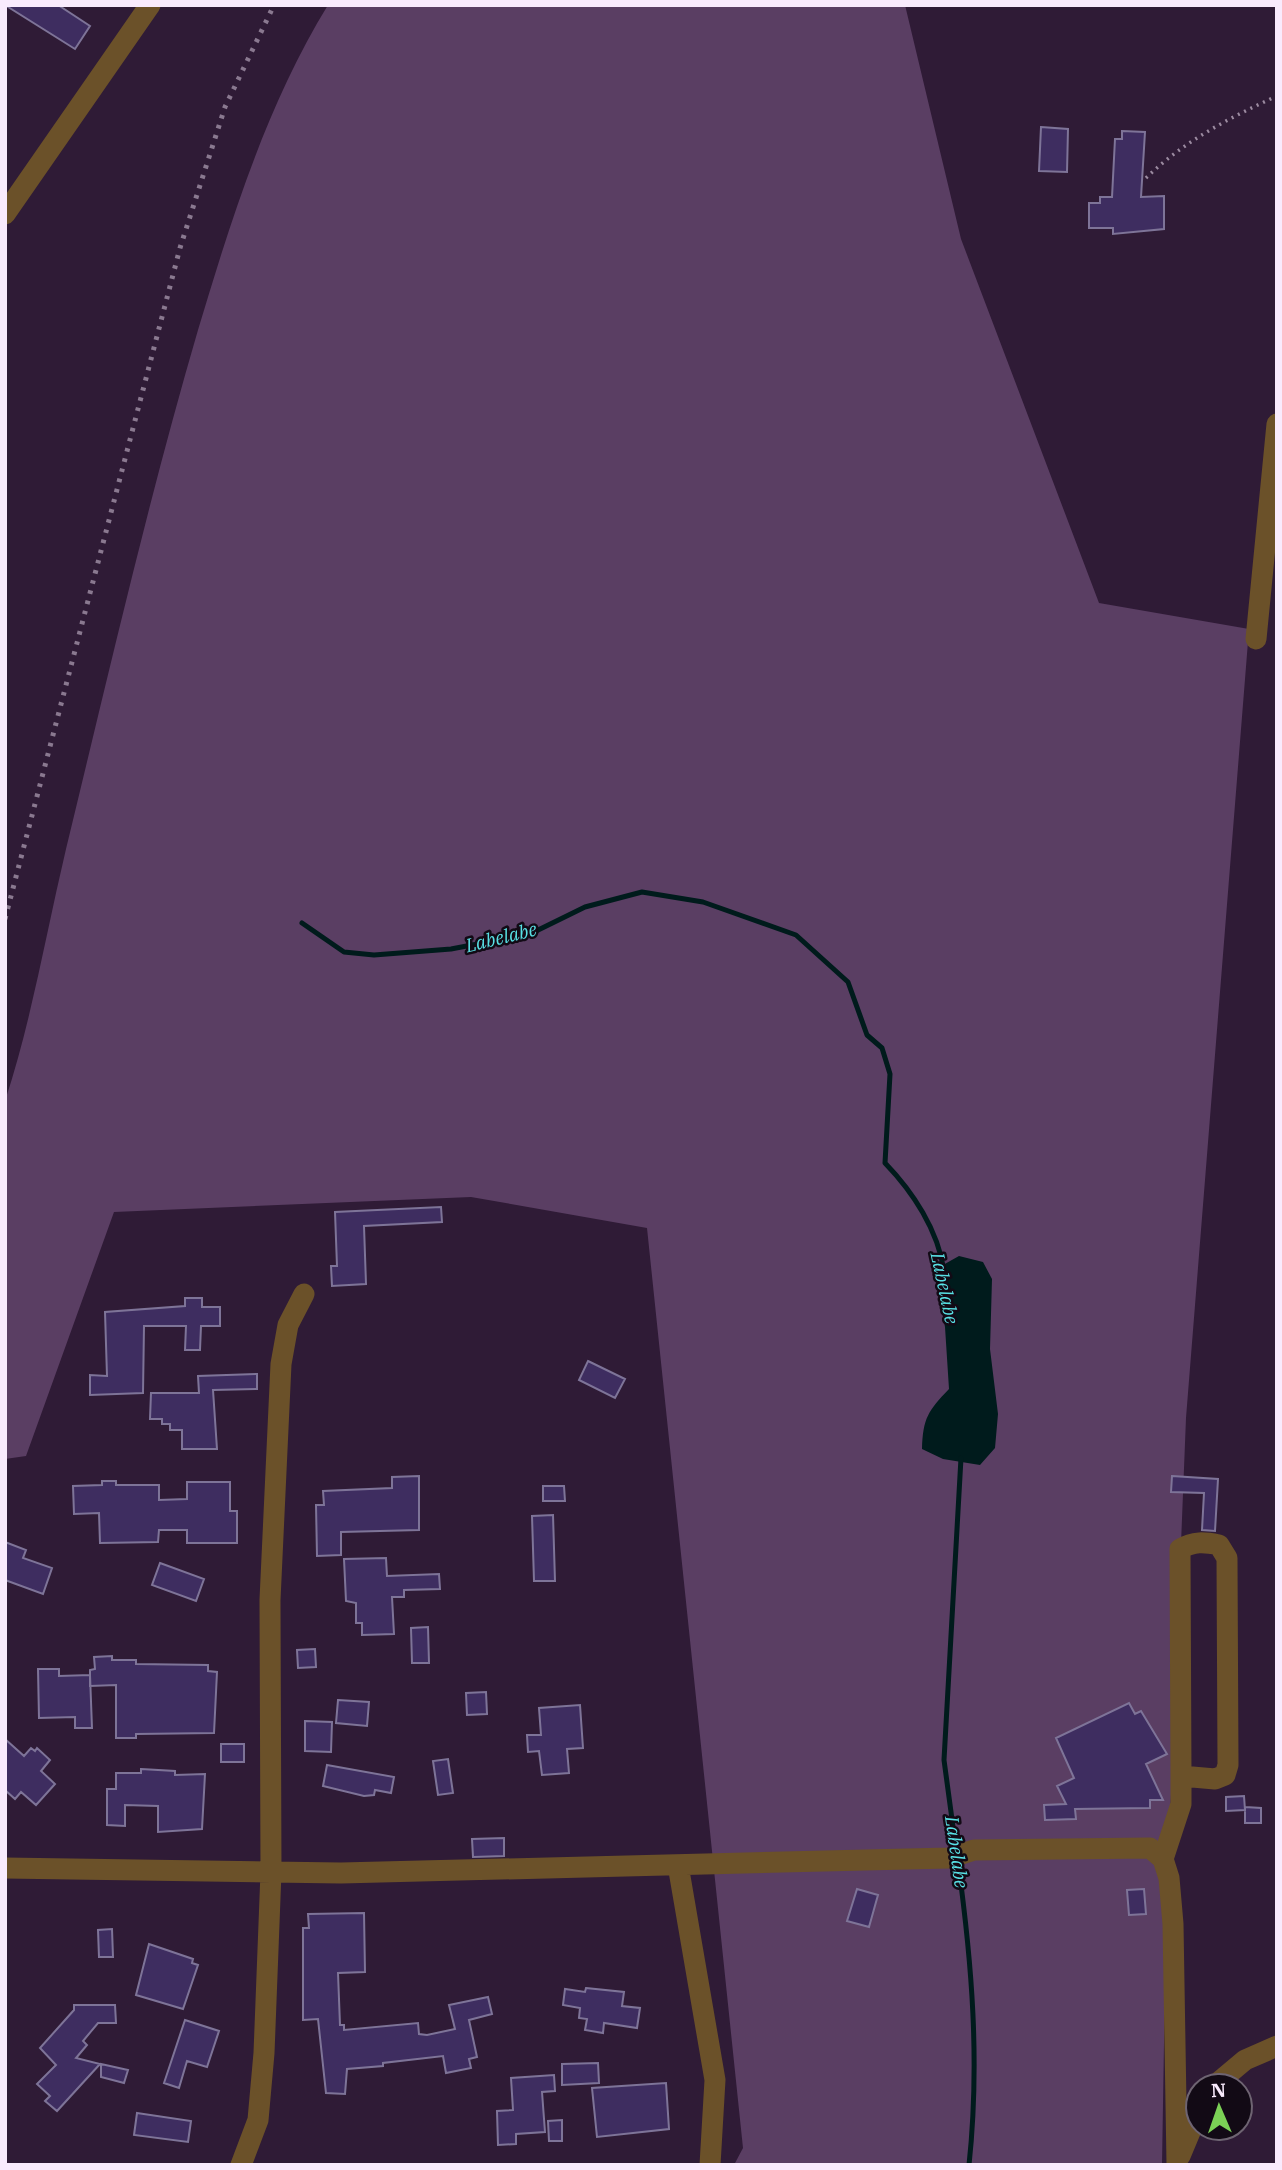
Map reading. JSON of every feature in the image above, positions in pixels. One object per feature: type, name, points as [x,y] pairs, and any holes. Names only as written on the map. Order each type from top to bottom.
[{"type":"street","points":[[5,214],[149,5]]},
{"type":"street","points":[[1256,639],[1277,424]]},
{"type":"street","points":[[241,2165],[258,2120],[264,2053],[271,1872],[270,1600],[279,1402],[288,1325],[304,1294]]},
{"type":"street","points":[[1163,1859],[1181,1804],[1180,1549],[1189,1543],[1203,1541],[1219,1545],[1227,1558],[1228,1765],[1225,1775],[1215,1779],[1181,1776]]},
{"type":"street","points":[[5,1868],[271,1872],[678,1865],[949,1858],[974,1850],[1130,1846],[1150,1848],[1163,1859],[1169,1878],[1173,1924],[1177,2164]]},
{"type":"street","points":[[678,1865],[715,2080],[710,2165]]},
{"type":"street","points":[[1231,2072],[1245,2060],[1277,2046]]},
{"type":"street","points":[[1177,2164],[1186,2142]]},
{"type":"path","points":[[1146,178],[1167,158],[1227,119],[1277,96]]},
{"type":"shaded area","points":[[328,5],[905,5],[961,239],[1099,603],[1249,629],[1186,1418],[1166,1921],[1162,2165],[734,2165],[743,2148],[647,1228],[471,1197],[114,1212],[26,1456],[5,1459],[5,1101],[31,1007],[129,589],[198,330],[252,163],[287,82]]},
{"type":"water","points":[[959,1256],[983,1262],[992,1279],[990,1349],[998,1414],[995,1448],[980,1465],[943,1459],[922,1449],[928,1416],[949,1389],[945,1327],[934,1270]]},
{"type":"building","points":[[5,5],[58,5],[90,26],[75,49]]},
{"type":"building","points":[[1041,127],[1068,129],[1067,172],[1039,171]]},
{"type":"building","points":[[1122,131],[1145,132],[1141,197],[1164,196],[1164,229],[1113,234],[1113,228],[1089,228],[1089,203],[1100,203],[1100,197],[1112,197],[1115,139],[1122,139]]},
{"type":"building","points":[[441,1207],[442,1222],[364,1226],[366,1284],[332,1286],[331,1266],[337,1266],[335,1212]]},
{"type":"building","points":[[185,1298],[202,1298],[202,1307],[220,1307],[220,1326],[201,1326],[200,1350],[185,1350],[186,1326],[144,1326],[143,1393],[90,1395],[90,1375],[107,1376],[105,1312],[185,1306]]},
{"type":"building","points":[[588,1361],[625,1379],[615,1398],[579,1380]]},
{"type":"building","points":[[257,1374],[257,1389],[213,1390],[217,1449],[182,1449],[182,1430],[170,1430],[170,1424],[162,1424],[162,1419],[150,1419],[151,1393],[199,1393],[198,1376]]},
{"type":"building","points":[[419,1476],[419,1530],[341,1532],[341,1555],[317,1556],[316,1505],[324,1505],[323,1491],[392,1488],[392,1477]]},
{"type":"building","points":[[1172,1476],[1218,1479],[1215,1531],[1202,1530],[1204,1493],[1171,1492]]},
{"type":"building","points":[[102,1481],[116,1481],[116,1485],[159,1485],[159,1500],[187,1499],[187,1482],[230,1482],[230,1511],[237,1511],[237,1543],[187,1543],[187,1530],[159,1530],[158,1542],[100,1543],[99,1513],[74,1514],[73,1486],[102,1485]]},
{"type":"building","points":[[543,1486],[564,1486],[565,1501],[543,1501]]},
{"type":"building","points":[[553,1515],[555,1581],[534,1581],[532,1516]]},
{"type":"building","points":[[5,1542],[26,1550],[23,1558],[52,1568],[43,1594],[5,1580]]},
{"type":"building","points":[[386,1558],[387,1576],[439,1574],[440,1589],[404,1590],[404,1597],[392,1597],[394,1634],[362,1635],[362,1623],[356,1623],[356,1603],[346,1601],[344,1559]]},
{"type":"building","points":[[160,1563],[204,1579],[196,1601],[152,1585]]},
{"type":"building","points":[[428,1627],[429,1663],[412,1663],[411,1628]]},
{"type":"building","points":[[315,1649],[316,1667],[298,1668],[297,1650]]},
{"type":"building","points":[[112,1656],[112,1660],[136,1660],[136,1664],[208,1665],[208,1671],[217,1672],[214,1733],[136,1734],[136,1738],[116,1738],[116,1685],[90,1686],[90,1670],[95,1669],[94,1657]]},
{"type":"building","points":[[38,1669],[59,1669],[59,1676],[90,1675],[92,1728],[75,1728],[75,1717],[39,1718]]},
{"type":"building","points":[[486,1692],[487,1714],[467,1715],[466,1693]]},
{"type":"building","points":[[338,1700],[369,1702],[367,1726],[336,1723]]},
{"type":"building","points":[[1129,1703],[1135,1714],[1141,1711],[1167,1754],[1146,1764],[1163,1800],[1150,1800],[1150,1808],[1075,1809],[1076,1819],[1045,1820],[1044,1805],[1066,1804],[1057,1786],[1074,1778],[1056,1738]]},
{"type":"building","points":[[580,1705],[583,1748],[567,1749],[569,1773],[542,1775],[539,1751],[528,1752],[527,1735],[541,1735],[539,1708]]},
{"type":"building","points":[[305,1721],[332,1722],[331,1752],[305,1751]]},
{"type":"building","points":[[5,1739],[24,1756],[31,1748],[35,1751],[37,1748],[50,1760],[41,1771],[55,1784],[36,1805],[21,1792],[15,1799],[5,1790]]},
{"type":"building","points":[[221,1744],[244,1744],[244,1762],[221,1762]]},
{"type":"building","points":[[448,1759],[453,1793],[438,1795],[433,1761]]},
{"type":"building","points":[[327,1765],[394,1777],[391,1793],[375,1790],[374,1795],[364,1796],[323,1786]]},
{"type":"building","points":[[141,1769],[175,1771],[175,1775],[205,1774],[202,1829],[158,1832],[158,1806],[125,1805],[125,1826],[107,1825],[107,1789],[116,1789],[116,1773],[141,1773]]},
{"type":"building","points":[[1244,1796],[1245,1810],[1226,1811],[1226,1797]]},
{"type":"building","points":[[1245,1807],[1261,1808],[1261,1823],[1245,1823]]},
{"type":"building","points":[[504,1838],[504,1856],[473,1857],[472,1839]]},
{"type":"building","points":[[857,1889],[878,1895],[869,1927],[847,1921]]},
{"type":"building","points":[[1144,1889],[1146,1914],[1129,1915],[1127,1890]]},
{"type":"building","points":[[364,1913],[365,1972],[338,1973],[340,2025],[344,2025],[344,2030],[418,2023],[419,2034],[427,2035],[455,2029],[449,2005],[488,1997],[492,2014],[469,2020],[477,2057],[469,2059],[471,2068],[446,2073],[443,2056],[347,2069],[345,2094],[326,2093],[318,2019],[303,2020],[303,1928],[309,1928],[308,1914]]},
{"type":"building","points":[[112,1929],[113,1957],[99,1957],[98,1930]]},
{"type":"building","points":[[149,1944],[193,1959],[192,1963],[198,1965],[183,2009],[136,1995]]},
{"type":"building","points":[[586,1988],[624,1992],[622,2006],[640,2008],[637,2028],[604,2023],[603,2033],[585,2030],[587,2019],[579,2018],[580,2008],[563,2005],[565,1989],[585,1992]]},
{"type":"building","points":[[74,2005],[115,2005],[116,2023],[98,2023],[83,2041],[87,2045],[76,2058],[100,2064],[57,2111],[45,2101],[50,2096],[37,2084],[56,2065],[40,2048],[74,2010]]},
{"type":"building","points":[[185,2020],[219,2031],[207,2067],[187,2061],[179,2088],[164,2083]]},
{"type":"building","points":[[598,2063],[599,2083],[562,2085],[562,2064]]},
{"type":"building","points":[[101,2064],[128,2070],[124,2083],[101,2077]]},
{"type":"building","points":[[554,2075],[555,2091],[542,2092],[545,2132],[516,2134],[516,2144],[498,2145],[497,2111],[513,2110],[511,2078]]},
{"type":"building","points":[[666,2083],[669,2129],[597,2137],[592,2088]]},
{"type":"building","points":[[137,2113],[191,2121],[188,2142],[134,2135]]},
{"type":"building","points":[[562,2120],[562,2141],[549,2141],[548,2121]]},
{"type":"waterway","name":"Labelabe","points":[[302,923],[344,952],[374,955],[451,949],[530,934],[585,907],[642,892],[703,902],[796,935],[848,982],[867,1035],[882,1048],[890,1074],[885,1163],[923,1212],[936,1241],[944,1271]]},
{"type":"waterway","name":"Labelabe","points":[[956,1849],[944,1760],[961,1458]]},
{"type":"waterway","name":"Labelabe","points":[[958,1862],[973,2013],[974,2089],[969,2165]]},
{"type":"railway","points":[[5,919],[180,248],[225,107],[274,5]]}]
